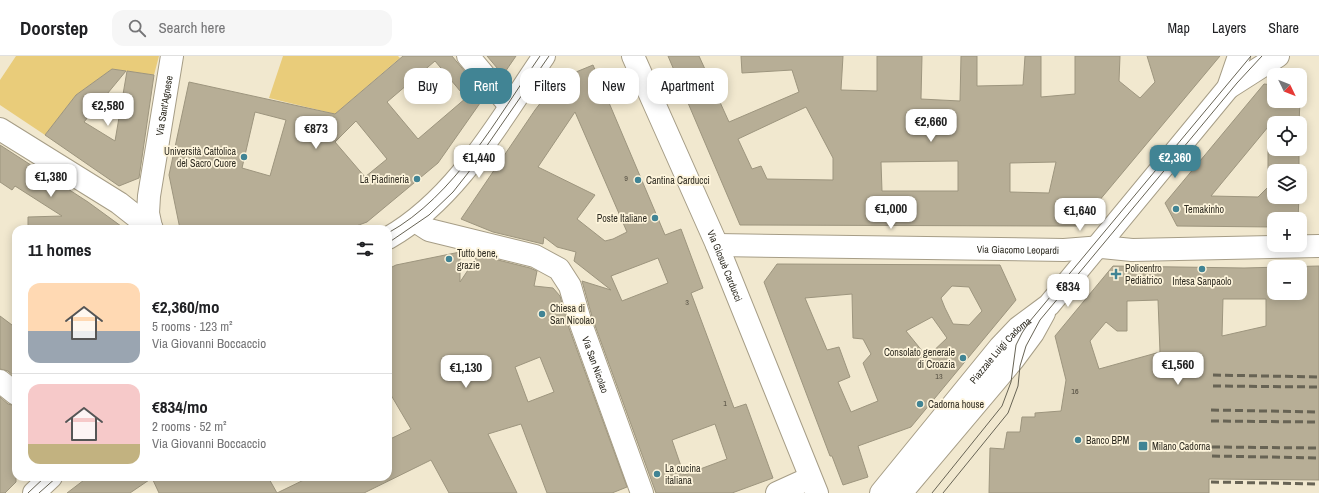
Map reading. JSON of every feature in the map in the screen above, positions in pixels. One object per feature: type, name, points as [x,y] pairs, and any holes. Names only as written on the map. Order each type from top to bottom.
[{"type":"street","name":"Via Sant'Agnese","points":[[150,225],[148,213],[149,196],[172,56]]},
{"type":"street","points":[[468,56],[510,106]]},
{"type":"street","points":[[392,235],[415,221],[456,182],[544,56]]},
{"type":"street","name":"Via Giosuè Carducci","points":[[633,56],[717,245],[814,486]]},
{"type":"street","points":[[1228,88],[1239,56]]},
{"type":"street","points":[[1048,305],[1097,248],[1228,88],[1278,56]]},
{"type":"street","points":[[0,129],[119,203],[147,225]]},
{"type":"street","name":"Via San Nicolao","points":[[415,221],[429,230],[536,256],[560,269],[570,286],[581,324],[642,493]]},
{"type":"street","name":"Via Giacomo Leopardi","points":[[717,245],[1064,250],[1097,248],[1132,250],[1319,246]]},
{"type":"street","name":"Piazzale Luigi Cadorna","points":[[881,493],[1000,347],[1018,328],[1048,305]]},
{"type":"street","name":"Piazzale Luigi Cadorna","points":[[901,493],[1013,360],[1037,327],[1048,305]]},
{"type":"street","points":[[0,381],[12,391]]},
{"type":"street","points":[[34,493],[47,481]]},
{"type":"street","points":[[777,493],[814,486]]},
{"type":"shaded area","points":[[16,56],[159,56],[154,75],[112,69],[76,95],[45,135],[0,105],[0,80]]},
{"type":"shaded area","points":[[283,56],[398,56],[400,58],[335,114],[269,98]]},
{"type":"building","points":[[403,56],[452,56],[462,68],[460,68],[460,91],[452,81],[452,68],[441,68],[435,61],[427,68],[404,68],[404,87],[387,102],[418,139],[460,103],[479,104],[438,163],[367,222],[359,225],[179,225],[169,175],[189,82],[335,114]],"holes":[[[255,112],[286,120],[270,176],[242,168]],[[356,121],[387,159],[365,177],[335,142]]]},
{"type":"building","points":[[487,56],[516,56],[508,68],[497,68]]},
{"type":"building","points":[[668,56],[699,56],[704,68],[673,68]]},
{"type":"building","points":[[741,56],[843,56],[841,90],[877,91],[877,56],[922,56],[921,99],[960,101],[961,56],[977,56],[977,86],[1023,85],[1025,56],[1041,56],[1041,97],[1075,94],[1075,56],[1120,56],[1119,81],[1140,98],[1155,82],[1147,56],[1220,56],[1078,226],[740,225],[688,104],[721,104],[729,122],[799,92],[792,70],[742,73]],"holes":[[[806,107],[833,158],[833,180],[767,179],[761,166],[752,169],[738,139]],[[958,161],[958,191],[882,191],[881,162]],[[1056,162],[1049,193],[1010,192],[1010,163]]]},
{"type":"building","points":[[593,65],[594,68],[588,68],[588,104],[610,104],[665,235],[681,229],[703,288],[691,293],[734,408],[746,404],[773,478],[732,493],[656,493],[593,320],[582,281],[611,290],[574,261],[576,252],[557,247],[544,237],[543,244],[493,232],[461,219],[540,104],[580,104],[580,70]],"holes":[[[575,112],[627,232],[605,241],[577,219],[595,195],[538,167]],[[658,258],[668,283],[622,301],[611,276]],[[715,424],[727,459],[684,475],[672,440]]]},
{"type":"building","points":[[112,69],[126,71],[84,122],[115,141],[127,71],[154,75],[139,178],[119,186],[45,135],[76,95]]},
{"type":"building","points":[[1264,84],[1267,84],[1267,108],[1300,108],[1299,116],[1267,116],[1267,128],[1211,196],[1258,197],[1267,188],[1267,204],[1299,204],[1298,212],[1267,212],[1267,227],[1177,226],[1165,203]]},
{"type":"building","points":[[0,145],[88,202],[120,225],[28,225],[28,217],[62,216],[15,186],[12,190],[0,182]]},
{"type":"building","points":[[1268,156],[1299,156],[1299,164],[1268,164]]},
{"type":"building","points":[[460,252],[460,282],[478,255],[537,271],[534,286],[553,288],[560,296],[569,328],[627,487],[612,493],[547,493],[521,424],[488,434],[517,493],[449,493],[431,460],[392,479],[392,438],[411,429],[392,397],[392,267]],"holes":[[[540,357],[554,392],[528,402],[515,367]]]},
{"type":"building","points":[[777,264],[1000,265],[1016,300],[911,427],[858,446],[868,477],[843,485],[832,456],[830,456],[764,282]],"holes":[[[952,286],[969,287],[982,311],[969,325],[953,324],[945,308],[941,298]],[[852,294],[853,338],[863,339],[871,354],[863,363],[878,401],[851,412],[838,382],[850,377],[839,347],[827,350],[805,298]],[[932,317],[947,338],[927,357],[906,331]]]},
{"type":"building","points":[[1113,266],[1267,267],[1267,300],[1307,300],[1307,266],[1319,266],[1319,480],[1209,479],[1209,493],[989,493],[990,448],[1004,449],[1007,432],[1020,432],[1022,417],[1035,417],[1035,413],[1061,411],[1066,380],[1055,336]],"holes":[[[1223,299],[1266,299],[1266,326],[1222,336]],[[1158,300],[1160,352],[1099,369],[1090,341],[1106,322],[1117,331],[1127,331],[1127,301]]]},
{"type":"building","points":[[0,316],[12,325],[12,374],[8,371],[0,369]]},
{"type":"building","points":[[0,397],[8,404],[12,405],[12,481],[16,482],[5,493],[0,493]]},
{"type":"building","points":[[83,481],[148,481],[130,493],[67,493]]},
{"type":"building","points":[[153,481],[270,481],[277,493],[159,493]]},
{"type":"building","points":[[302,481],[388,481],[364,493],[277,493]]},
{"type":"tram line","points":[[392,230],[412,217],[434,198],[454,177],[491,129],[540,56]]},
{"type":"tram line","points":[[392,240],[429,215],[453,192],[468,173],[549,56]]},
{"type":"tram line","points":[[932,493],[1002,406],[1011,382],[1016,345],[1030,321],[1251,56]]},
{"type":"tram line","points":[[943,493],[1008,413],[1018,386],[1020,366],[1026,346],[1040,320],[1237,83],[1262,56]]},
{"type":"tram line","points":[[28,493],[41,481]]},
{"type":"tram line","points":[[39,493],[52,481]]},
{"type":"railway","points":[[1213,375],[1319,377]]},
{"type":"railway","points":[[1213,386],[1319,387]]},
{"type":"railway","points":[[1211,410],[1319,412]]},
{"type":"railway","points":[[1211,421],[1319,422]]},
{"type":"railway","points":[[1212,447],[1319,448]]},
{"type":"railway","points":[[1212,456],[1319,458]]},
{"type":"railway","points":[[1211,482],[1319,484]]},
{"type":"place","name":"Università Cattolica del Sacro Cuore","points":[[244,157]]},
{"type":"place","name":"La Piadineria","points":[[417,179]]},
{"type":"place","name":"Cantina Carducci","points":[[638,180]]},
{"type":"place","name":"Temakinho","points":[[1176,209]]},
{"type":"place","name":"Poste Italiane","points":[[655,218]]},
{"type":"place","name":"Tutto bene, grazie","points":[[449,259]]},
{"type":"place","name":"Intesa Sanpaolo","points":[[1202,269]]},
{"type":"place","name":"Policentro Pediatrico","points":[[1116,274]]},
{"type":"place","name":"Chiesa di San Nicolao","points":[[542,314]]},
{"type":"place","name":"Consolato generale di Croazia","points":[[963,358]]},
{"type":"place","name":"Cadorna house","points":[[920,404]]},
{"type":"place","name":"Banco BPM","points":[[1078,440]]},
{"type":"place","name":"Milano Cadorna","points":[[1143,446]]},
{"type":"place","name":"La cucina italiana","points":[[657,474]]}]
